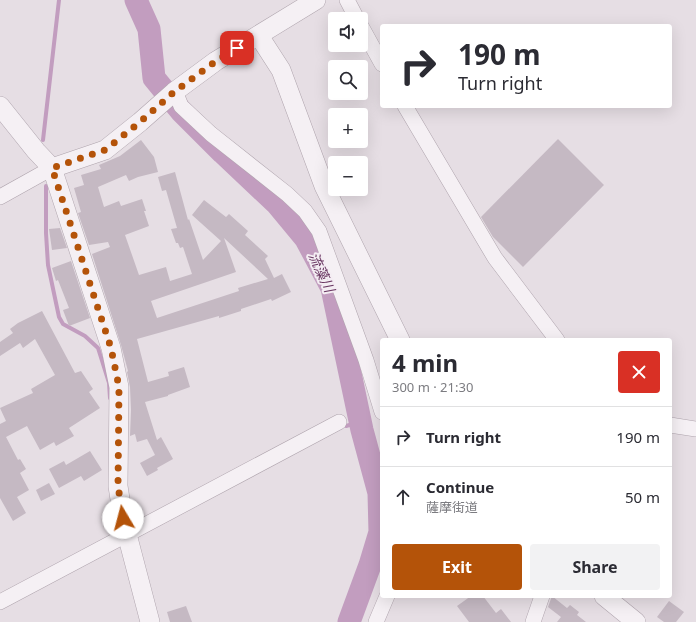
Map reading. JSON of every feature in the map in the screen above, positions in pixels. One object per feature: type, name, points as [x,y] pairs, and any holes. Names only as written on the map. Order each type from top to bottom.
[{"type":"street","points":[[0,197],[52,168],[105,150],[175,92],[216,61],[316,0]]},
{"type":"street","points":[[347,0],[353,12]]},
{"type":"street","points":[[259,36],[281,70],[324,186],[399,338]]},
{"type":"street","points":[[368,39],[380,60]]},
{"type":"street","points":[[175,92],[181,106],[211,134],[287,194],[305,211],[319,230],[366,360],[380,406]]},
{"type":"street","points":[[0,106],[36,151],[52,168],[112,354],[119,387],[118,486],[123,518],[121,538],[150,622]]},
{"type":"street","points":[[406,108],[495,258],[555,338]]},
{"type":"street","points":[[0,602],[339,422]]},
{"type":"street","points":[[672,425],[696,429]]},
{"type":"street","points":[[376,622],[386,598]]},
{"type":"street","points":[[533,622],[541,598]]},
{"type":"street","points":[[606,598],[636,622]]},
{"type":"building","points":[[558,139],[604,185],[523,267],[493,237],[481,217]]},
{"type":"building","points":[[141,140],[154,157],[158,172],[129,181],[126,175],[98,187],[104,207],[119,201],[121,206],[142,199],[149,226],[125,235],[139,275],[166,267],[170,281],[192,274],[183,247],[180,248],[178,243],[176,243],[171,229],[177,228],[166,190],[162,191],[158,177],[175,172],[188,220],[189,219],[203,260],[221,241],[192,215],[204,200],[226,217],[229,214],[248,231],[245,235],[268,256],[265,259],[274,278],[282,274],[291,292],[272,301],[271,299],[219,318],[219,316],[137,339],[148,382],[169,376],[168,372],[184,367],[190,387],[168,396],[145,402],[157,440],[161,437],[173,459],[157,468],[158,470],[147,476],[140,463],[155,455],[147,439],[137,442],[135,434],[130,436],[131,410],[128,371],[92,254],[110,247],[108,242],[89,245],[78,213],[81,212],[74,188],[84,185],[81,175],[101,169],[99,165],[120,156]],"holes":[[[224,238],[268,279],[238,288],[239,291],[157,318],[151,301],[236,272]]]},
{"type":"building","points":[[60,228],[67,248],[52,250],[49,229]]},
{"type":"building","points":[[71,261],[90,318],[69,326],[63,310],[69,308],[58,280],[56,281],[52,268]]},
{"type":"building","points":[[42,311],[75,373],[81,371],[93,389],[89,392],[100,408],[69,428],[74,436],[56,446],[54,442],[40,450],[27,426],[6,437],[18,460],[20,459],[26,469],[20,473],[29,490],[17,497],[26,513],[13,521],[0,498],[0,424],[6,421],[0,408],[33,393],[31,389],[55,375],[35,339],[23,348],[20,343],[0,356],[0,342],[13,333],[10,329],[18,323]]},
{"type":"building","points":[[90,451],[102,470],[84,481],[81,476],[59,488],[49,469],[64,461],[66,465]]},
{"type":"building","points":[[49,483],[55,494],[41,501],[36,490]]},
{"type":"building","points":[[468,598],[485,598],[496,613],[501,609],[511,622],[469,622],[457,606]]},
{"type":"building","points":[[551,598],[554,598],[567,608],[570,605],[579,612],[577,615],[586,622],[557,622],[561,617],[548,607]]},
{"type":"building","points":[[669,601],[684,612],[676,622],[664,622],[657,617]]},
{"type":"building","points":[[186,606],[192,622],[170,622],[167,612]]},
{"type":"waterway","points":[[43,140],[59,0]]},
{"type":"waterway","name":"流藻川","points":[[136,0],[149,29],[154,78],[181,111],[277,204],[306,239],[332,288],[362,430],[379,493],[380,532],[370,565],[349,622]]},
{"type":"waterway","points":[[46,186],[48,265],[59,317],[63,324],[85,336],[98,348],[109,383],[110,398]]},
{"type":"waterway","points":[[346,426],[353,424],[362,430]]},
{"type":"route","points":[[123,518],[118,486],[119,387],[111,348],[52,168],[105,150],[174,92],[216,61],[237,48]]}]
